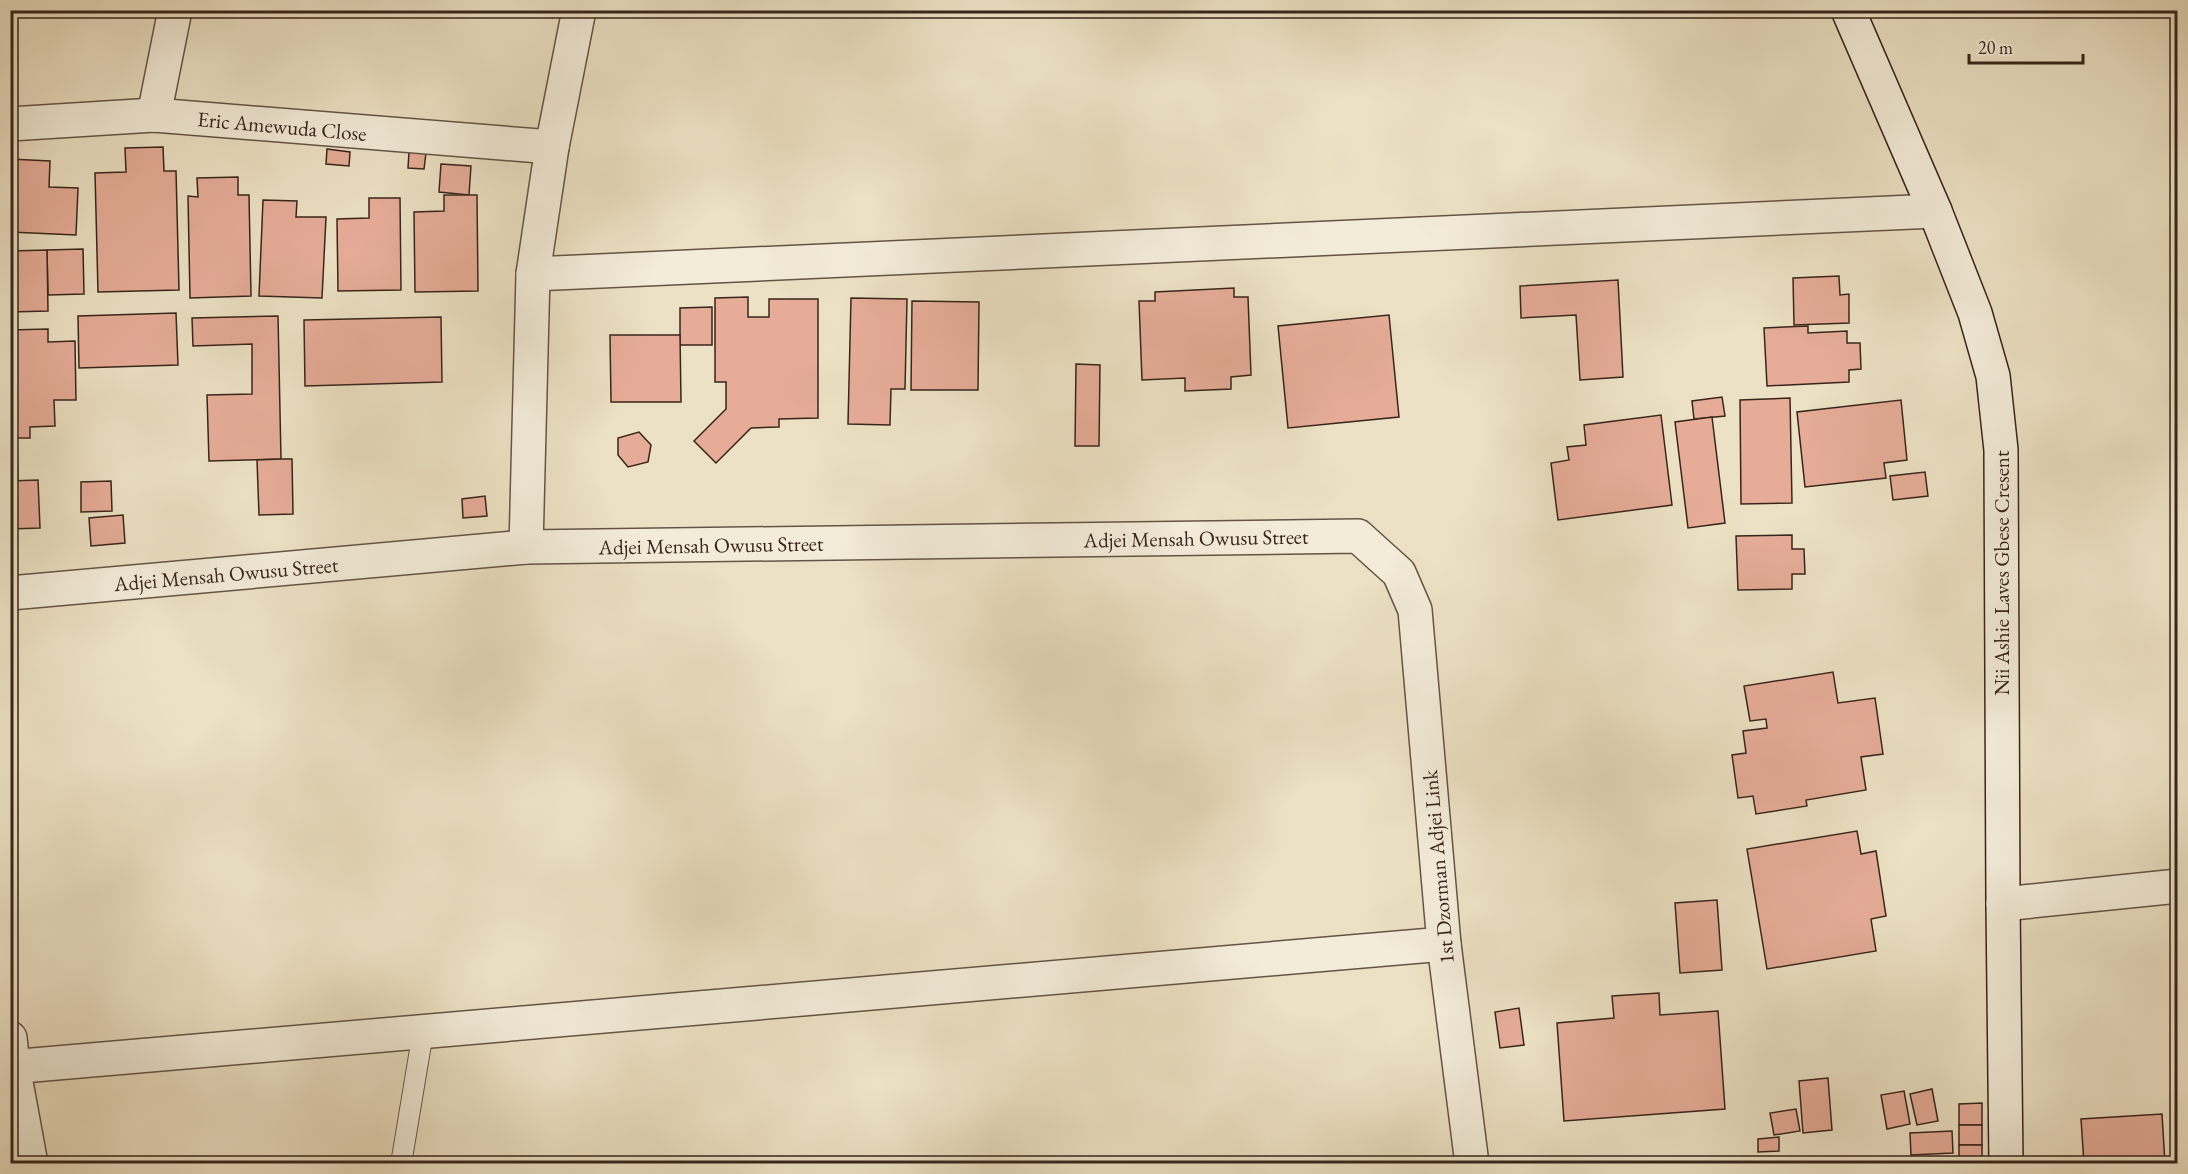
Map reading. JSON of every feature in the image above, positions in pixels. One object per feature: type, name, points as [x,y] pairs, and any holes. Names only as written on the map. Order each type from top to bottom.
[{"type":"street","points":[[154,115],[175,10]]},
{"type":"street","points":[[526,547],[533,274],[552,147],[579,10]]},
{"type":"street","name":"Nii Ashie Laves Gbese Cresent","points":[[1848,10],[1935,211],[1975,313],[1994,376],[2001,450],[2006,1164]]},
{"type":"street","name":"Eric Amewuda Close","points":[[10,124],[154,115],[552,147]]},
{"type":"street","points":[[533,274],[1935,211]]},
{"type":"street","name":"Adjei Mensah Owusu Street","points":[[10,593],[526,547],[1358,536],[1399,573]]},
{"type":"street","name":"1st Dzorman Adjei Link","points":[[1399,573],[1415,610],[1444,944],[1472,1164]]},
{"type":"street","points":[[2003,904],[2178,886]]},
{"type":"street","points":[[31,1164],[11,1057],[423,1032],[1444,944]]},
{"type":"lane","points":[[401,1164],[423,1032]]},
{"type":"building","points":[[163,147],[164,171],[176,171],[179,290],[98,292],[95,173],[126,172],[125,148]]},
{"type":"building","points":[[327,149],[350,152],[349,166],[326,164]]},
{"type":"building","points":[[409,152],[426,153],[424,169],[408,168]]},
{"type":"building","points":[[10,159],[50,161],[49,187],[78,188],[76,235],[10,232]]},
{"type":"building","points":[[441,164],[471,166],[469,195],[439,192]]},
{"type":"building","points":[[238,177],[238,195],[249,195],[251,296],[190,298],[188,196],[198,197],[197,178]]},
{"type":"building","points":[[444,195],[477,195],[478,291],[415,292],[414,212],[444,211]]},
{"type":"building","points":[[369,198],[400,198],[401,290],[338,291],[337,219],[369,218]]},
{"type":"building","points":[[263,200],[297,201],[296,217],[326,217],[322,298],[259,296]]},
{"type":"building","points":[[83,249],[84,294],[48,295],[47,250]]},
{"type":"building","points":[[47,250],[48,311],[10,312],[10,251]]},
{"type":"building","points":[[1839,276],[1840,295],[1849,294],[1849,323],[1794,325],[1793,278]]},
{"type":"building","points":[[1618,280],[1623,377],[1580,380],[1576,315],[1521,318],[1520,286]]},
{"type":"building","points":[[1234,288],[1234,297],[1248,297],[1251,375],[1231,377],[1231,389],[1185,391],[1185,378],[1142,380],[1139,301],[1155,301],[1155,292]]},
{"type":"building","points":[[748,297],[748,317],[769,317],[769,299],[818,299],[818,418],[779,419],[779,427],[751,428],[716,463],[694,441],[726,409],[726,382],[715,382],[715,298]]},
{"type":"building","points":[[851,298],[907,299],[905,389],[891,389],[890,425],[848,424]]},
{"type":"building","points":[[912,301],[979,302],[978,390],[911,390]]},
{"type":"building","points":[[712,307],[712,345],[680,345],[680,308]]},
{"type":"building","points":[[176,313],[178,365],[79,368],[78,316]]},
{"type":"building","points":[[1389,315],[1399,417],[1288,428],[1278,326]]},
{"type":"building","points":[[278,316],[281,459],[209,461],[207,395],[252,394],[252,344],[193,346],[192,318]]},
{"type":"building","points":[[441,317],[442,382],[305,386],[304,320]]},
{"type":"building","points":[[1808,326],[1808,333],[1847,331],[1847,343],[1860,343],[1861,369],[1849,370],[1849,382],[1767,386],[1764,328]]},
{"type":"building","points":[[48,329],[48,342],[75,341],[76,400],[54,400],[55,426],[30,427],[30,438],[17,438],[18,481],[10,481],[10,330]]},
{"type":"building","points":[[610,335],[680,335],[681,402],[611,402]]},
{"type":"building","points":[[1076,364],[1100,365],[1099,446],[1075,446]]},
{"type":"building","points":[[1722,397],[1725,416],[1694,419],[1692,401]]},
{"type":"building","points":[[1790,398],[1792,503],[1741,504],[1740,400]]},
{"type":"building","points":[[1901,400],[1907,460],[1884,463],[1886,478],[1805,487],[1797,412]]},
{"type":"building","points":[[1661,415],[1672,505],[1558,520],[1551,463],[1569,460],[1567,447],[1586,445],[1584,425]]},
{"type":"building","points":[[1712,417],[1725,523],[1688,528],[1675,422]]},
{"type":"building","points":[[639,432],[651,445],[648,462],[628,467],[618,455],[618,438]]},
{"type":"building","points":[[292,459],[293,514],[259,515],[257,460]]},
{"type":"building","points":[[1925,472],[1928,496],[1893,500],[1890,476]]},
{"type":"building","points":[[38,480],[40,528],[10,529],[10,481]]},
{"type":"building","points":[[111,481],[112,511],[81,512],[81,482]]},
{"type":"building","points":[[485,496],[487,516],[463,518],[462,499]]},
{"type":"building","points":[[123,515],[125,543],[91,546],[89,518]]},
{"type":"building","points":[[1792,535],[1792,549],[1804,549],[1805,574],[1792,574],[1792,589],[1738,590],[1736,536]]},
{"type":"building","points":[[1833,672],[1838,703],[1875,698],[1883,754],[1861,757],[1866,790],[1806,800],[1807,806],[1756,814],[1753,796],[1738,798],[1732,755],[1746,753],[1743,731],[1767,728],[1766,719],[1750,721],[1744,686]]},
{"type":"building","points":[[1857,831],[1861,854],[1876,851],[1886,916],[1871,919],[1876,951],[1767,969],[1747,849]]},
{"type":"building","points":[[1717,900],[1722,970],[1680,973],[1675,903]]},
{"type":"building","points":[[1659,993],[1660,1015],[1718,1011],[1725,1109],[1564,1121],[1557,1023],[1614,1018],[1612,996]]},
{"type":"building","points":[[1519,1008],[1524,1045],[1500,1048],[1495,1012]]},
{"type":"building","points":[[1828,1078],[1832,1130],[1803,1133],[1799,1081]]},
{"type":"building","points":[[1932,1089],[1938,1121],[1917,1125],[1910,1094]]},
{"type":"building","points":[[1904,1091],[1910,1124],[1887,1129],[1881,1095]]},
{"type":"building","points":[[1982,1103],[1982,1125],[1959,1125],[1959,1104]]},
{"type":"building","points":[[1796,1109],[1800,1131],[1774,1135],[1770,1113]]},
{"type":"building","points":[[2162,1114],[2165,1164],[2084,1164],[2081,1119]]},
{"type":"building","points":[[1959,1125],[1982,1125],[1982,1145],[1959,1145]]},
{"type":"building","points":[[1952,1131],[1953,1153],[1911,1155],[1910,1133]]},
{"type":"building","points":[[1779,1137],[1779,1151],[1758,1152],[1758,1139]]},
{"type":"building","points":[[1959,1145],[1982,1145],[1982,1164],[1959,1164]]}]
